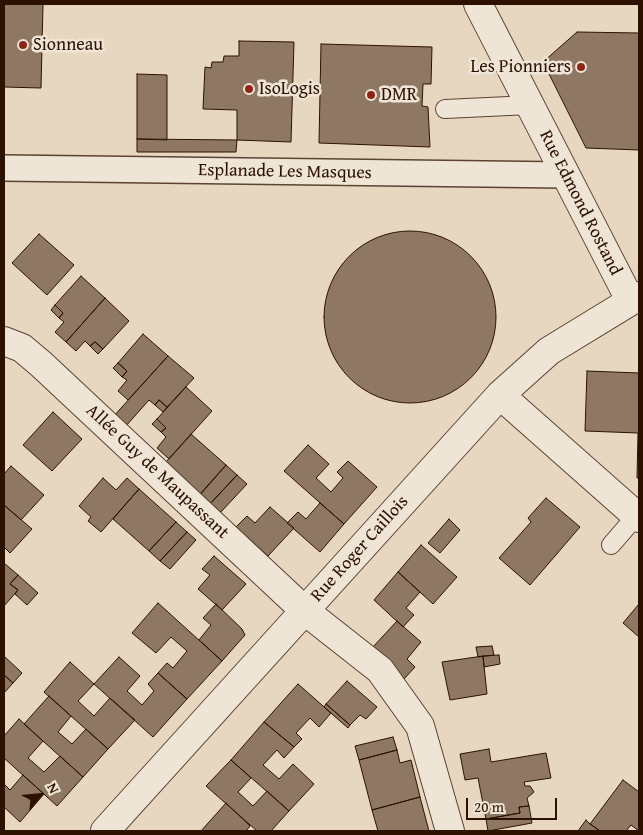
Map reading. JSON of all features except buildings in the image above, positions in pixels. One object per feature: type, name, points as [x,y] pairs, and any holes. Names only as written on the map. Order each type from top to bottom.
[{"type":"street","name":"Rue Edmond Rostand","points":[[478,4],[565,175],[635,298]]},
{"type":"street","name":"Esplanade Les Masques","points":[[4,168],[565,175]]},
{"type":"street","name":"Rue Roger Caillois","points":[[105,831],[500,395],[549,351],[635,298]]},
{"type":"street","name":"Allée Guy de Maupassant","points":[[4,341],[22,348],[41,364],[305,611],[380,670],[420,726],[450,831]]},
{"type":"street","points":[[500,395],[638,517]]},
{"type":"lane","points":[[445,109],[530,105]]},
{"type":"lane","points":[[611,545],[638,517]]},
{"type":"place","name":"Sionneau","points":[[23,45]]},
{"type":"place","name":"Les Pionniers","points":[[581,67]]},
{"type":"place","name":"IsoLogis","points":[[249,89]]},
{"type":"place","name":"DMR","points":[[371,95]]}]
